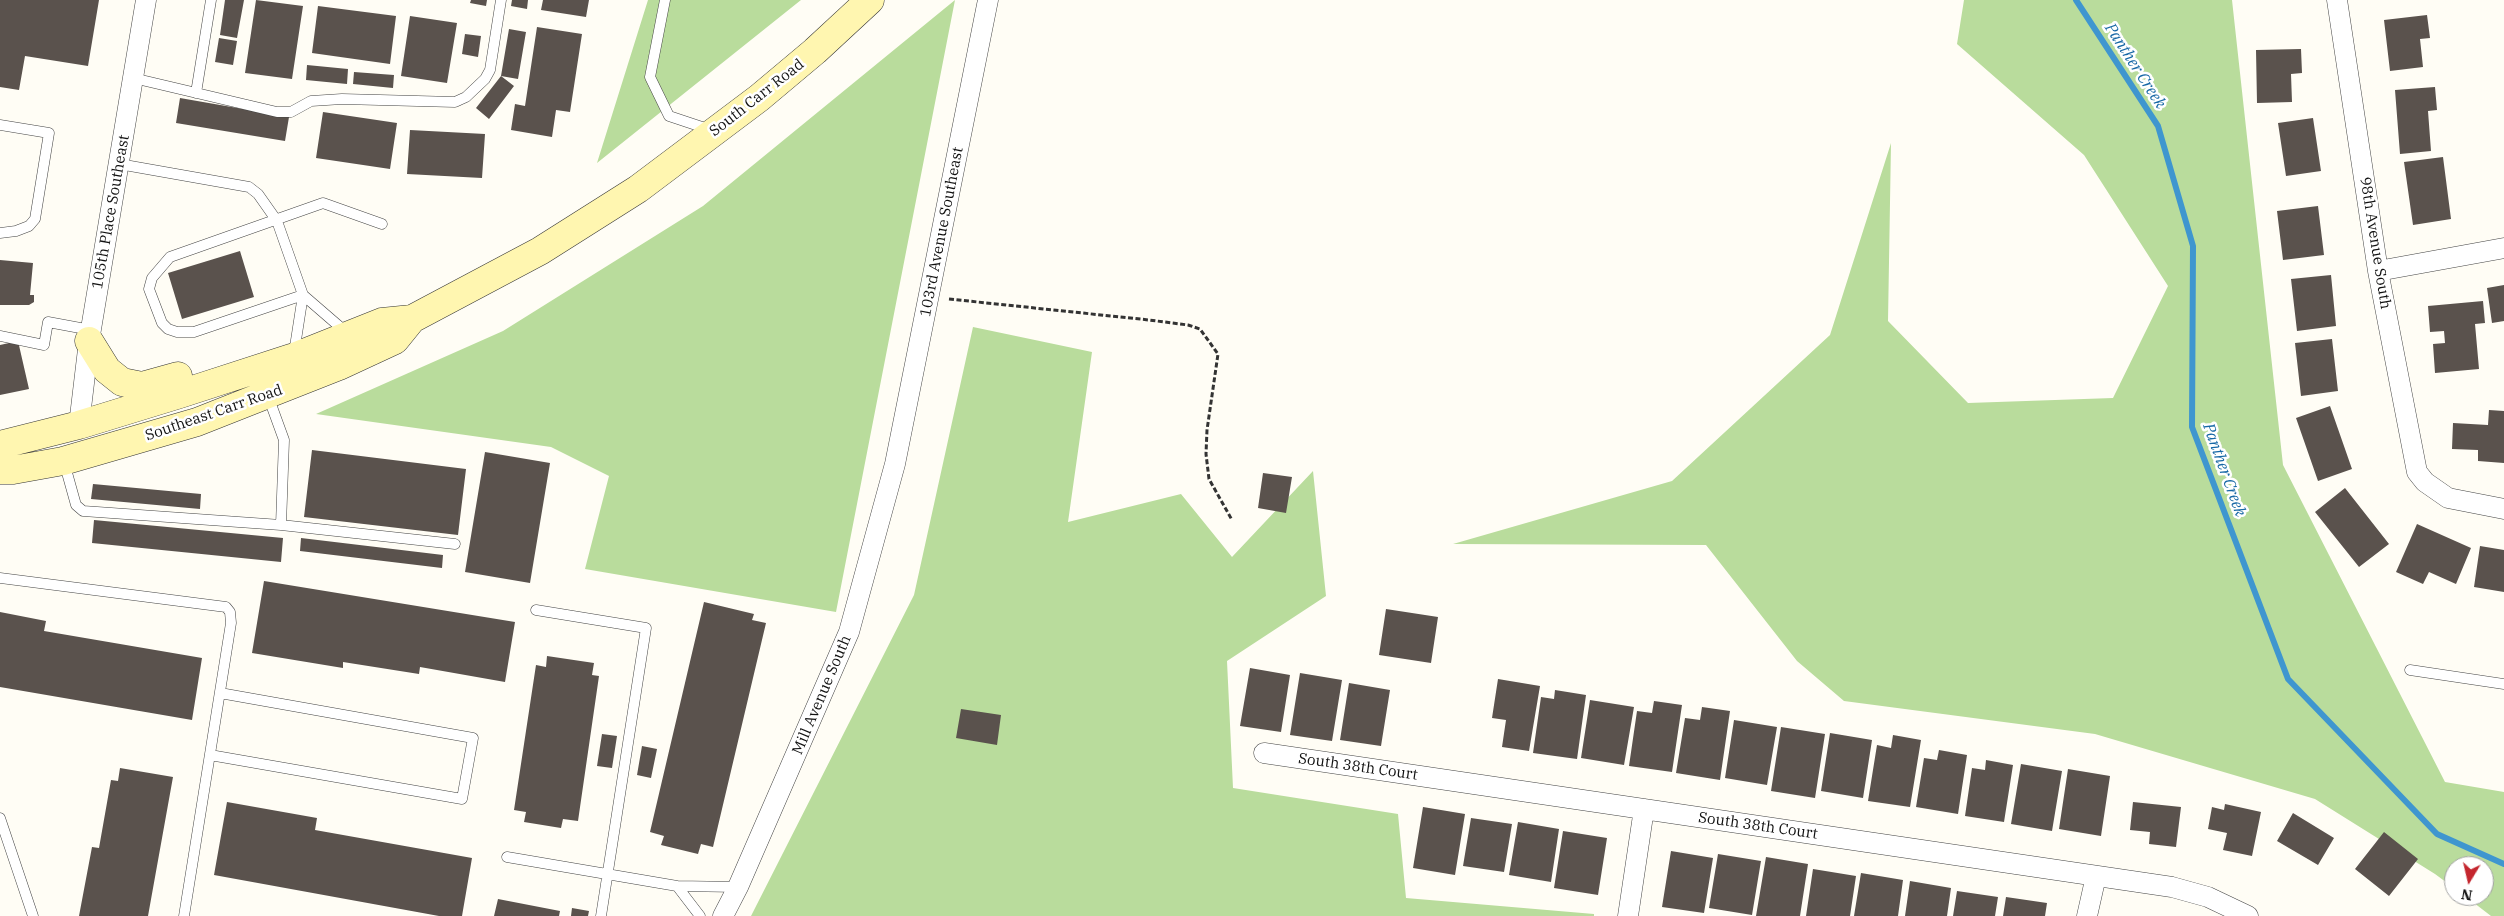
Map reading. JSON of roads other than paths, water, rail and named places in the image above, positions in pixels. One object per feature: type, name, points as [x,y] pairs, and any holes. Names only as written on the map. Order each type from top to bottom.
[{"type":"main road","name":"South Carr Road","points":[[638,188],[815,52],[870,0]]},
{"type":"main road","name":"Southeast Carr Road","points":[[0,445],[79,424],[253,371],[382,322],[412,319],[540,251],[638,188]]},
{"type":"main road","name":"Southeast Carr Road","points":[[0,470],[13,470],[64,462],[197,422],[268,395],[395,340],[412,319]]},
{"type":"main road","points":[[90,336],[107,370],[122,382],[142,386],[206,368],[253,371]]},
{"type":"main road","points":[[0,463],[69,443],[77,433],[79,424]]},
{"type":"street","name":"105th Place Southeast","points":[[79,424],[90,336],[146,0]]},
{"type":"street","name":"103rd Avenue Southeast","points":[[896,464],[988,0]]},
{"type":"street","name":"98th Avenue South","points":[[2337,0],[2378,271],[2417,472],[2425,482],[2448,498],[2504,509]]},
{"type":"street","points":[[2378,271],[2504,248]]},
{"type":"street","name":"Mill Avenue South","points":[[723,916],[738,887],[849,632],[896,464]]},
{"type":"street","name":"South 38th Court","points":[[1264,754],[2096,876],[2190,892],[2208,897],[2248,916]]},
{"type":"street","points":[[1628,916],[1644,809]]},
{"type":"street","points":[[2087,916],[2096,876]]},
{"type":"lane","points":[[196,92],[211,0]]},
{"type":"lane","points":[[133,78],[277,112],[291,112],[311,101],[342,99],[455,102],[466,97],[485,79],[490,70],[501,0]]},
{"type":"lane","points":[[665,0],[650,77],[669,116],[714,131]]},
{"type":"lane","points":[[0,125],[49,133],[35,219],[29,226],[16,231],[0,233]]},
{"type":"lane","points":[[119,164],[248,187],[258,194],[277,221],[304,295],[350,335]]},
{"type":"lane","points":[[304,295],[194,332],[177,332],[168,329],[162,323],[149,289],[152,278],[170,257],[277,221],[323,203],[382,224]]},
{"type":"lane","points":[[294,356],[304,295]]},
{"type":"lane","points":[[0,336],[44,345],[48,322],[90,336]]},
{"type":"lane","points":[[268,395],[284,440],[281,525]]},
{"type":"lane","points":[[64,462],[76,505],[83,511],[281,525],[455,544]]},
{"type":"lane","points":[[0,578],[226,607],[230,612],[231,622],[184,916]]},
{"type":"lane","points":[[536,610],[646,628],[601,916]]},
{"type":"lane","points":[[2410,670],[2504,684]]},
{"type":"lane","points":[[210,755],[462,799],[473,738],[220,693]]},
{"type":"lane","points":[[0,818],[33,916]]},
{"type":"lane","points":[[508,857],[677,886],[738,887]]},
{"type":"lane","points":[[677,886],[700,916]]},
{"type":"waterway","name":"Panther Creek","points":[[2076,0],[2158,126],[2193,246],[2192,427],[2288,679],[2437,834],[2504,864]]}]
